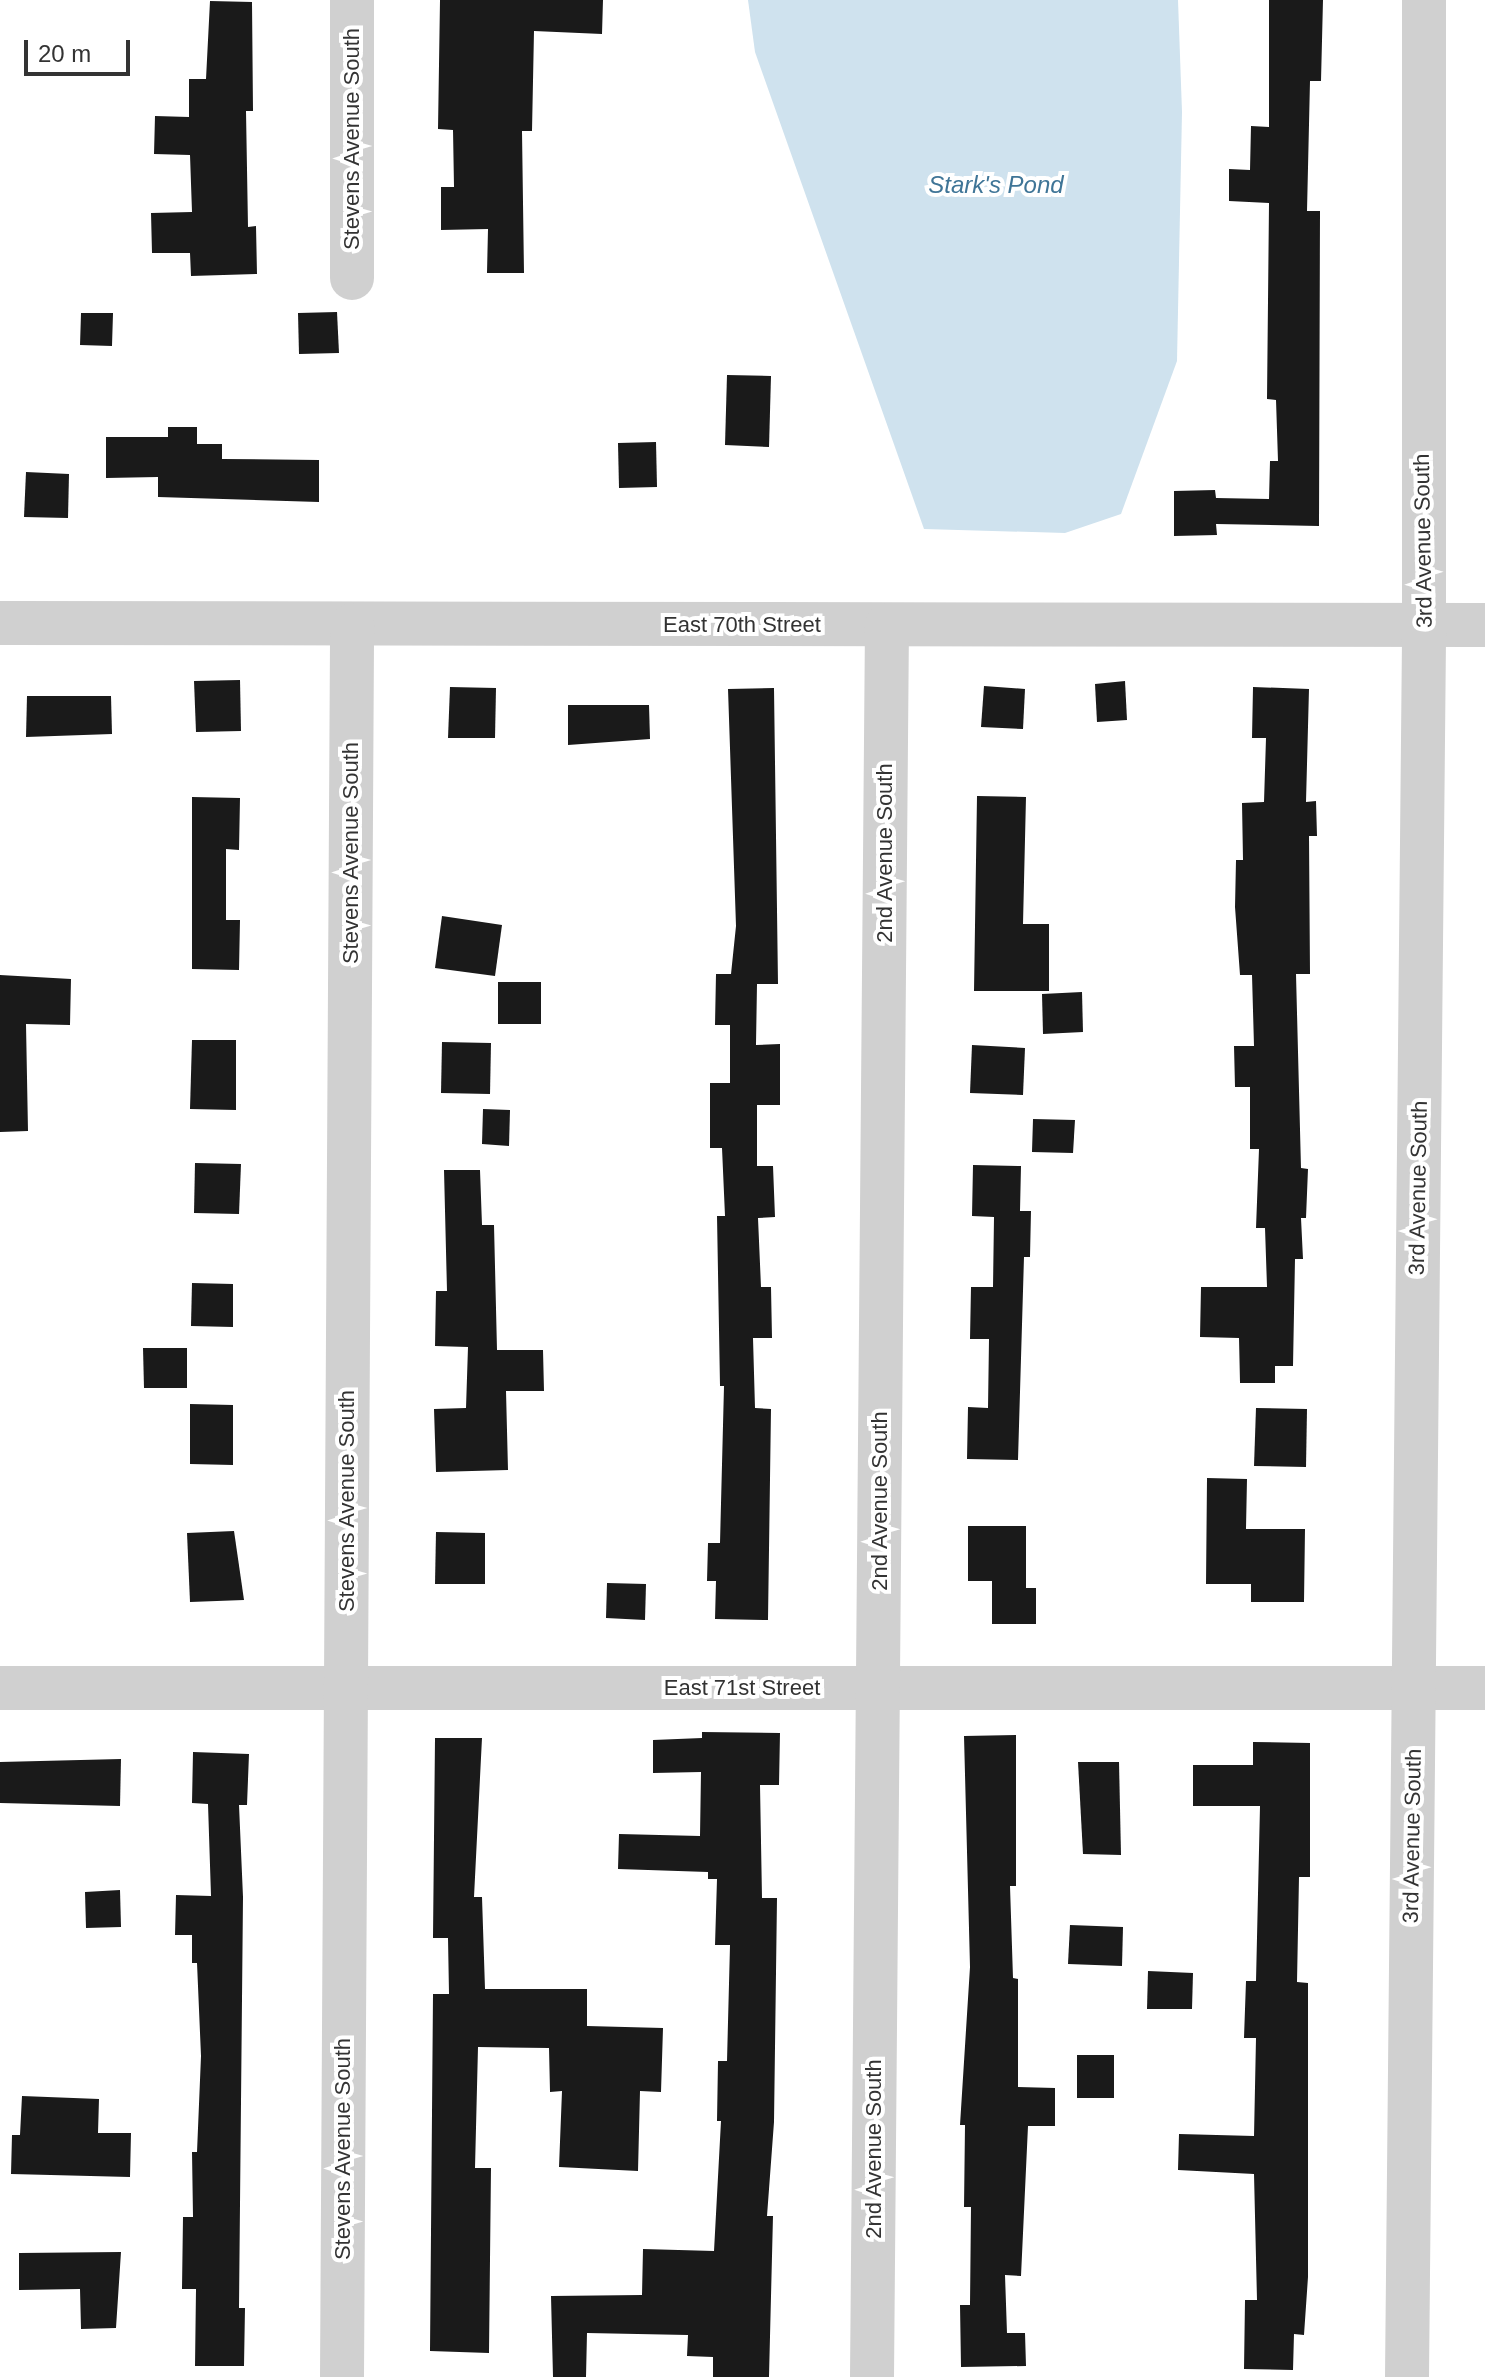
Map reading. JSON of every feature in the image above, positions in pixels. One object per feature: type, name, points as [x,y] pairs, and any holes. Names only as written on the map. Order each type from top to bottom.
[{"type":"street","name":"Stevens Avenue South","points":[[352,0],[352,278]]},
{"type":"street","name":"3rd Avenue South","points":[[1407,2377],[1424,625],[1424,0]]},
{"type":"street","name":"East 70th Street","points":[[0,623],[1485,625]]},
{"type":"street","name":"Stevens Avenue South","points":[[342,2377],[352,625]]},
{"type":"street","name":"2nd Avenue South","points":[[872,2377],[887,625]]},
{"type":"street","name":"East 71st Street","points":[[0,1688],[1485,1688]]},
{"type":"water","name":"Stark's Pond","points":[[748,0],[1178,0],[1182,112],[1177,361],[1121,514],[1065,533],[924,529],[755,52]]},
{"type":"building","points":[[440,0],[603,0],[602,34],[534,31],[532,131],[522,131],[524,273],[487,273],[488,229],[441,230],[441,187],[454,187],[453,130],[438,129]]},
{"type":"building","points":[[1269,0],[1323,0],[1321,81],[1310,81],[1307,211],[1320,211],[1319,526],[1216,524],[1217,535],[1174,536],[1174,491],[1215,490],[1216,498],[1269,499],[1270,461],[1278,461],[1276,400],[1267,399],[1269,203],[1229,201],[1229,169],[1250,170],[1251,126],[1269,127]]},
{"type":"building","points":[[210,1],[252,2],[253,111],[246,111],[248,227],[256,226],[257,274],[191,276],[190,253],[152,253],[151,213],[192,212],[190,155],[154,154],[155,116],[189,117],[189,79],[206,79]]},
{"type":"building","points":[[337,312],[339,353],[299,354],[298,313]]},
{"type":"building","points":[[81,313],[113,313],[112,346],[80,345]]},
{"type":"building","points":[[727,375],[771,376],[769,447],[725,445]]},
{"type":"building","points":[[168,427],[197,427],[197,444],[222,444],[222,459],[319,460],[319,502],[158,497],[158,477],[106,478],[106,437],[168,437]]},
{"type":"building","points":[[656,442],[657,487],[619,488],[618,443]]},
{"type":"building","points":[[26,472],[69,474],[68,518],[24,517]]},
{"type":"building","points":[[240,680],[241,731],[196,732],[194,681]]},
{"type":"building","points":[[1125,681],[1127,720],[1097,722],[1095,684]]},
{"type":"building","points":[[984,686],[1025,689],[1023,729],[981,727]]},
{"type":"building","points":[[450,687],[496,688],[495,738],[448,738]]},
{"type":"building","points":[[1253,687],[1309,689],[1306,802],[1316,801],[1317,836],[1309,836],[1310,974],[1296,974],[1301,1168],[1308,1169],[1306,1218],[1301,1218],[1303,1259],[1295,1259],[1293,1366],[1275,1366],[1275,1383],[1240,1383],[1239,1338],[1200,1337],[1201,1287],[1267,1287],[1265,1228],[1256,1228],[1259,1149],[1250,1149],[1250,1087],[1235,1087],[1234,1046],[1254,1046],[1252,975],[1240,975],[1235,907],[1236,860],[1243,860],[1242,803],[1264,802],[1266,738],[1252,738]]},
{"type":"building","points":[[774,688],[778,984],[757,984],[756,1045],[780,1044],[780,1105],[757,1105],[757,1166],[773,1166],[775,1217],[758,1218],[761,1287],[771,1287],[772,1338],[753,1338],[755,1408],[771,1409],[768,1620],[715,1619],[716,1581],[707,1581],[708,1543],[720,1543],[724,1386],[720,1386],[717,1216],[725,1216],[722,1148],[710,1148],[710,1083],[730,1083],[730,1025],[715,1025],[716,974],[731,974],[736,926],[728,689]]},
{"type":"building","points":[[27,696],[111,696],[112,734],[26,737]]},
{"type":"building","points":[[568,705],[649,705],[650,739],[568,745]]},
{"type":"building","points":[[977,796],[1026,797],[1023,924],[1049,924],[1049,991],[974,991]]},
{"type":"building","points":[[192,797],[240,798],[239,850],[226,849],[226,920],[240,920],[239,970],[192,969]]},
{"type":"building","points":[[442,916],[502,925],[495,976],[435,968]]},
{"type":"building","points":[[0,975],[71,979],[70,1025],[26,1024],[28,1131],[0,1132]]},
{"type":"building","points":[[498,982],[541,982],[541,1024],[498,1024]]},
{"type":"building","points":[[1082,992],[1083,1032],[1043,1034],[1042,994]]},
{"type":"building","points":[[192,1040],[236,1040],[236,1110],[190,1109]]},
{"type":"building","points":[[442,1042],[491,1043],[490,1094],[441,1093]]},
{"type":"building","points":[[972,1045],[1025,1048],[1023,1095],[970,1093]]},
{"type":"building","points":[[483,1109],[510,1110],[509,1146],[482,1144]]},
{"type":"building","points":[[1033,1119],[1075,1120],[1073,1153],[1032,1152]]},
{"type":"building","points":[[195,1163],[241,1164],[239,1214],[194,1213]]},
{"type":"building","points":[[973,1165],[1021,1166],[1020,1211],[1031,1211],[1030,1257],[1024,1257],[1018,1460],[967,1459],[968,1407],[988,1408],[989,1339],[970,1339],[971,1287],[993,1287],[994,1217],[972,1216]]},
{"type":"building","points":[[444,1170],[480,1170],[482,1225],[494,1225],[497,1350],[543,1350],[544,1391],[506,1391],[508,1470],[436,1472],[434,1409],[466,1408],[468,1347],[435,1346],[436,1291],[447,1291]]},
{"type":"building","points":[[192,1283],[233,1284],[233,1327],[191,1326]]},
{"type":"building","points":[[143,1348],[187,1348],[187,1388],[144,1388]]},
{"type":"building","points":[[190,1404],[233,1405],[233,1465],[190,1464]]},
{"type":"building","points":[[1256,1408],[1307,1409],[1306,1467],[1254,1466]]},
{"type":"building","points":[[1207,1478],[1247,1479],[1246,1529],[1305,1529],[1304,1602],[1251,1602],[1251,1584],[1206,1584]]},
{"type":"building","points":[[968,1526],[1026,1526],[1026,1588],[1036,1588],[1036,1624],[992,1624],[992,1581],[968,1581]]},
{"type":"building","points":[[234,1531],[244,1600],[190,1602],[187,1533]]},
{"type":"building","points":[[436,1532],[485,1533],[485,1584],[435,1584]]},
{"type":"building","points":[[607,1583],[646,1584],[645,1620],[606,1618]]},
{"type":"building","points":[[702,1732],[780,1733],[779,1785],[760,1785],[762,1898],[777,1898],[774,2122],[767,2216],[773,2216],[769,2377],[713,2377],[713,2357],[687,2356],[688,2335],[587,2333],[586,2377],[553,2377],[551,2296],[642,2295],[643,2249],[714,2251],[721,2121],[717,2121],[718,2061],[727,2061],[730,1945],[715,1945],[717,1879],[708,1879],[708,1872],[618,1869],[619,1834],[700,1836],[701,1772],[653,1773],[653,1740],[702,1738]]},
{"type":"building","points":[[1016,1735],[1016,1886],[1010,1886],[1013,1978],[1018,1979],[1018,2087],[1055,2088],[1055,2126],[1028,2126],[1021,2276],[1005,2275],[1007,2333],[1025,2333],[1026,2366],[961,2367],[960,2305],[970,2305],[971,2207],[964,2207],[965,2125],[960,2125],[970,1967],[964,1736]]},
{"type":"building","points":[[435,1738],[482,1738],[474,1897],[482,1897],[485,1989],[587,1989],[587,2026],[663,2028],[661,2092],[640,2091],[638,2171],[559,2167],[562,2091],[550,2092],[549,2048],[478,2047],[475,2168],[491,2168],[489,2353],[430,2351],[433,1994],[449,1994],[448,1938],[433,1938]]},
{"type":"building","points":[[1253,1742],[1310,1743],[1310,1877],[1299,1877],[1297,1982],[1308,1983],[1308,2277],[1304,2335],[1294,2334],[1293,2370],[1244,2369],[1245,2300],[1257,2300],[1254,2174],[1178,2170],[1179,2134],[1254,2136],[1256,2038],[1244,2038],[1246,1981],[1256,1981],[1260,1806],[1193,1806],[1193,1765],[1253,1765]]},
{"type":"building","points":[[193,1752],[249,1754],[247,1805],[239,1805],[243,1897],[239,2308],[245,2308],[244,2366],[195,2366],[196,2289],[182,2289],[183,2217],[193,2217],[192,2152],[197,2152],[201,2056],[197,1963],[192,1963],[192,1935],[175,1935],[176,1895],[211,1896],[208,1804],[192,1803]]},
{"type":"building","points":[[121,1759],[120,1806],[0,1803],[0,1762]]},
{"type":"building","points":[[1078,1762],[1119,1762],[1121,1855],[1083,1854]]},
{"type":"building","points":[[120,1890],[121,1927],[86,1928],[85,1892]]},
{"type":"building","points":[[1070,1925],[1123,1927],[1122,1966],[1068,1964]]},
{"type":"building","points":[[1148,1971],[1193,1973],[1192,2009],[1147,2009]]},
{"type":"building","points":[[1077,2055],[1114,2055],[1114,2098],[1077,2098]]},
{"type":"building","points":[[22,2096],[99,2099],[98,2133],[131,2133],[130,2177],[11,2174],[12,2135],[20,2135]]},
{"type":"building","points":[[121,2252],[116,2328],[81,2329],[80,2289],[19,2290],[19,2253]]}]
